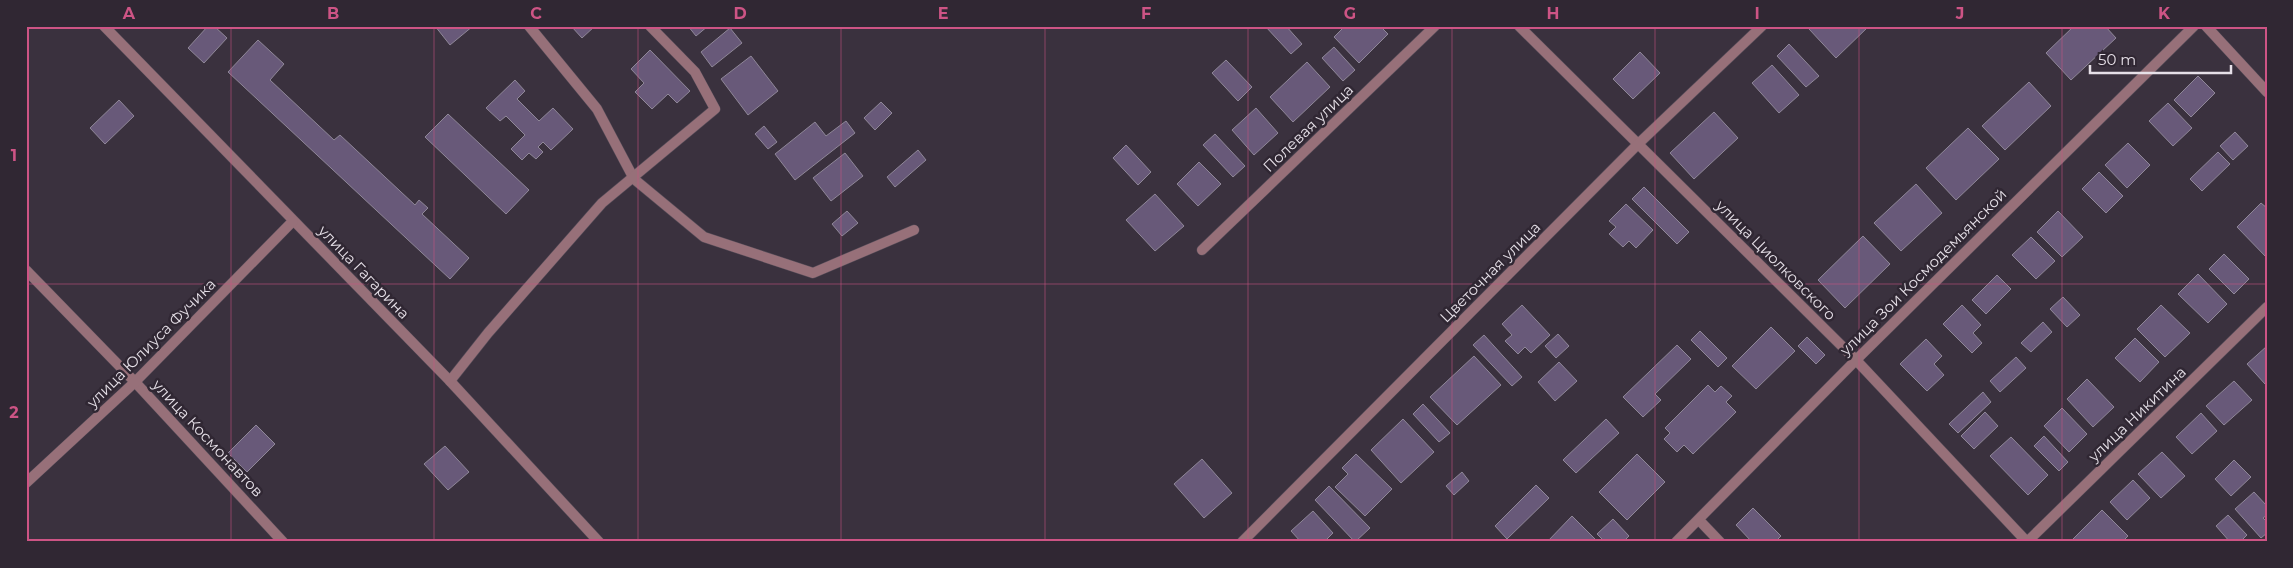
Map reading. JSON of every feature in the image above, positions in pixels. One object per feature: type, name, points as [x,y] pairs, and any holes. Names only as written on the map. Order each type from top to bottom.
[{"type":"street","name":"улица Гагарина","points":[[104,26],[450,380],[598,542]]},
{"type":"street","points":[[529,26],[597,109],[634,179],[704,237],[813,273],[914,230]]},
{"type":"street","points":[[450,380],[488,333],[602,203],[634,179],[715,109],[695,72],[650,26]]},
{"type":"street","name":"Полевая улица","points":[[1202,250],[1435,26]]},
{"type":"street","name":"улица Циолковского","points":[[1519,26],[1856,360],[2028,542]]},
{"type":"street","name":"Цветочная улица","points":[[1242,542],[1637,145],[1762,26]]},
{"type":"street","name":"улица Зои Космодемьянской","points":[[1676,542],[1856,360],[2194,26]]},
{"type":"street","points":[[2206,26],[2267,92]]},
{"type":"street","name":"улица Юлиуса Фучика","points":[[26,483],[135,382],[293,221]]},
{"type":"street","name":"улица Космонавтов","points":[[26,270],[135,382],[283,542]]},
{"type":"street","name":"улица Никитина","points":[[2028,542],[2267,307]]},
{"type":"street","points":[[1699,520],[1720,542]]},
{"type":"building","points":[[208,26],[214,26],[227,38],[204,63],[188,48]]},
{"type":"building","points":[[435,26],[473,26],[450,45]]},
{"type":"building","points":[[571,26],[595,26],[582,38]]},
{"type":"building","points":[[688,26],[708,26],[696,36]]},
{"type":"building","points":[[1265,26],[1286,26],[1302,44],[1291,54]]},
{"type":"building","points":[[1345,26],[1380,26],[1388,34],[1359,63],[1334,37]]},
{"type":"building","points":[[1812,26],[1869,26],[1836,58],[1809,29]]},
{"type":"building","points":[[2074,26],[2105,26],[2116,38],[2071,80],[2046,53]]},
{"type":"building","points":[[730,28],[742,43],[712,67],[701,52]]},
{"type":"building","points":[[258,40],[284,64],[270,80],[334,140],[340,135],[415,205],[419,200],[428,208],[422,214],[469,258],[450,279],[228,72]]},
{"type":"building","points":[[1789,44],[1819,76],[1806,87],[1777,56]]},
{"type":"building","points":[[1334,47],[1355,70],[1343,81],[1322,58]]},
{"type":"building","points":[[650,50],[690,91],[677,103],[668,94],[652,109],[635,92],[644,83],[631,69]]},
{"type":"building","points":[[1640,52],[1660,73],[1633,99],[1613,79]]},
{"type":"building","points":[[751,56],[778,91],[748,115],[721,79]]},
{"type":"building","points":[[1226,60],[1252,87],[1238,101],[1212,73]]},
{"type":"building","points":[[1307,62],[1330,87],[1293,122],[1270,97]]},
{"type":"building","points":[[1772,65],[1799,95],[1779,113],[1752,83]]},
{"type":"building","points":[[2198,76],[2215,93],[2191,117],[2174,100]]},
{"type":"building","points":[[515,80],[525,91],[517,99],[539,121],[553,108],[573,129],[551,150],[543,142],[538,147],[543,152],[536,159],[529,153],[522,160],[511,149],[525,135],[506,116],[500,121],[486,108]]},
{"type":"building","points":[[2029,82],[2051,106],[2005,150],[1982,126]]},
{"type":"building","points":[[119,100],[134,116],[105,144],[90,128]]},
{"type":"building","points":[[881,102],[892,113],[875,130],[864,118]]},
{"type":"building","points":[[2168,103],[2192,128],[2173,146],[2149,121]]},
{"type":"building","points":[[1256,108],[1278,133],[1254,155],[1232,130]]},
{"type":"building","points":[[1714,112],[1738,138],[1694,179],[1670,153]]},
{"type":"building","points":[[448,114],[529,190],[506,214],[425,137]]},
{"type":"building","points":[[846,121],[855,133],[795,180],[775,154],[815,122],[826,136]]},
{"type":"building","points":[[764,126],[777,142],[768,149],[755,134]]},
{"type":"building","points":[[1968,128],[1999,159],[1956,200],[1926,168]]},
{"type":"building","points":[[2235,132],[2248,146],[2233,160],[2220,146]]},
{"type":"building","points":[[1215,134],[1245,166],[1233,177],[1203,145]]},
{"type":"building","points":[[2128,143],[2150,165],[2127,188],[2105,165]]},
{"type":"building","points":[[1126,145],[1151,172],[1138,185],[1113,158]]},
{"type":"building","points":[[918,150],[926,160],[895,187],[887,177]]},
{"type":"building","points":[[2218,152],[2230,164],[2202,191],[2190,179]]},
{"type":"building","points":[[845,153],[863,176],[831,201],[813,178]]},
{"type":"building","points":[[1199,162],[1221,184],[1198,206],[1177,184]]},
{"type":"building","points":[[2099,172],[2123,196],[2106,213],[2082,189]]},
{"type":"building","points":[[1916,184],[1942,213],[1901,251],[1874,223]]},
{"type":"building","points":[[1644,187],[1689,232],[1677,244],[1632,199]]},
{"type":"building","points":[[1155,194],[1184,226],[1155,251],[1126,220]]},
{"type":"building","points":[[2261,203],[2267,208],[2267,258],[2237,227]]},
{"type":"building","points":[[1626,204],[1653,230],[1636,248],[1629,241],[1623,247],[1609,234],[1616,227],[1609,221]]},
{"type":"building","points":[[847,211],[858,223],[842,236],[832,224]]},
{"type":"building","points":[[2058,211],[2083,237],[2062,257],[2037,232]]},
{"type":"building","points":[[1863,236],[1890,264],[1845,308],[1818,280]]},
{"type":"building","points":[[2031,237],[2055,261],[2036,279],[2012,255]]},
{"type":"building","points":[[2224,254],[2249,279],[2234,294],[2209,269]]},
{"type":"building","points":[[2198,274],[2227,304],[2208,323],[2178,294]]},
{"type":"building","points":[[1997,275],[2011,289],[1986,314],[1972,300]]},
{"type":"building","points":[[2063,297],[2080,315],[2067,327],[2050,309]]},
{"type":"building","points":[[1522,305],[1550,335],[1531,353],[1525,347],[1518,354],[1505,341],[1512,335],[1502,324]]},
{"type":"building","points":[[1962,305],[1981,325],[1973,333],[1982,343],[1972,353],[1943,324]]},
{"type":"building","points":[[2161,305],[2190,333],[2165,357],[2137,329]]},
{"type":"building","points":[[2043,322],[2052,332],[2031,352],[2021,343]]},
{"type":"building","points":[[1771,327],[1795,351],[1756,389],[1732,366]]},
{"type":"building","points":[[1700,331],[1727,358],[1718,367],[1691,340]]},
{"type":"building","points":[[1558,334],[1569,346],[1556,358],[1545,346]]},
{"type":"building","points":[[1484,335],[1522,377],[1512,386],[1473,345]]},
{"type":"building","points":[[1807,337],[1825,355],[1816,364],[1798,346]]},
{"type":"building","points":[[2135,338],[2159,362],[2140,382],[2115,358]]},
{"type":"building","points":[[1926,339],[1942,356],[1934,364],[1944,375],[1927,391],[1900,364]]},
{"type":"building","points":[[1677,345],[1691,359],[1655,394],[1661,400],[1643,417],[1623,397]]},
{"type":"building","points":[[2267,346],[2267,383],[2265,384],[2247,364]]},
{"type":"building","points":[[1474,356],[1501,385],[1457,425],[1430,397]]},
{"type":"building","points":[[2016,357],[2026,368],[2000,392],[1990,381]]},
{"type":"building","points":[[1559,362],[1577,381],[1555,401],[1538,382]]},
{"type":"building","points":[[2087,379],[2114,407],[2093,427],[2067,399]]},
{"type":"building","points":[[2234,381],[2252,400],[2224,425],[2206,406]]},
{"type":"building","points":[[1708,385],[1715,392],[1721,386],[1732,396],[1726,402],[1736,412],[1693,454],[1684,445],[1677,452],[1664,439],[1670,433],[1665,428]]},
{"type":"building","points":[[1983,392],[1991,402],[1958,433],[1949,424]]},
{"type":"building","points":[[1423,404],[1450,433],[1439,442],[1413,414]]},
{"type":"building","points":[[2062,408],[2087,434],[2069,452],[2044,426]]},
{"type":"building","points":[[1985,412],[1998,426],[1974,449],[1961,436]]},
{"type":"building","points":[[2201,413],[2217,431],[2192,454],[2176,437]]},
{"type":"building","points":[[1403,419],[1434,452],[1401,483],[1371,450]]},
{"type":"building","points":[[1606,419],[1619,433],[1576,473],[1563,460]]},
{"type":"building","points":[[256,425],[275,444],[247,472],[228,453]]},
{"type":"building","points":[[2044,436],[2068,462],[2059,471],[2034,446]]},
{"type":"building","points":[[2011,437],[2048,475],[2028,495],[1990,456]]},
{"type":"building","points":[[445,446],[469,472],[448,490],[424,464]]},
{"type":"building","points":[[2162,452],[2185,476],[2161,498],[2138,474]]},
{"type":"building","points":[[1356,454],[1392,489],[1365,516],[1335,487],[1348,474],[1342,468]]},
{"type":"building","points":[[1637,454],[1665,482],[1627,520],[1599,492]]},
{"type":"building","points":[[1202,459],[1232,493],[1204,518],[1174,484]]},
{"type":"building","points":[[2234,460],[2251,477],[2231,496],[2215,479]]},
{"type":"building","points":[[1462,472],[1469,481],[1454,495],[1446,486]]},
{"type":"building","points":[[2133,480],[2150,498],[2127,520],[2110,502]]},
{"type":"building","points":[[1536,485],[1549,498],[1507,539],[1495,526]]},
{"type":"building","points":[[1329,486],[1370,528],[1355,542],[1315,500]]},
{"type":"building","points":[[2254,492],[2267,506],[2267,515],[2263,518],[2267,522],[2267,533],[2261,538],[2235,509]]},
{"type":"building","points":[[1753,508],[1781,536],[1775,542],[1752,542],[1736,525]]},
{"type":"building","points":[[2102,510],[2128,536],[2122,542],[2070,542]]},
{"type":"building","points":[[1313,511],[1333,533],[1324,542],[1301,542],[1291,531]]},
{"type":"building","points":[[2228,515],[2247,535],[2240,542],[2230,542],[2216,526]]},
{"type":"building","points":[[1572,516],[1598,542],[1547,542]]},
{"type":"building","points":[[1613,519],[1629,536],[1623,542],[1605,542],[1597,534]]}]
